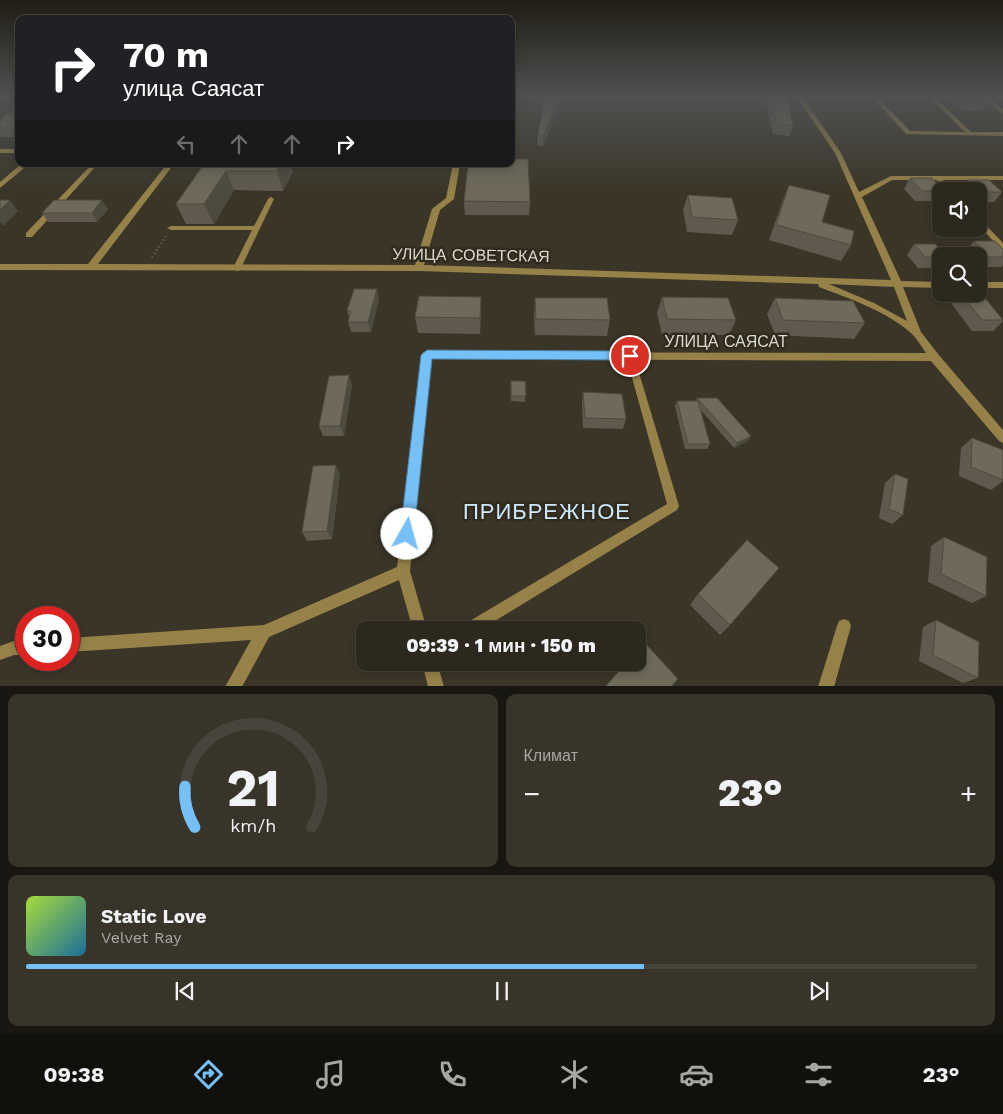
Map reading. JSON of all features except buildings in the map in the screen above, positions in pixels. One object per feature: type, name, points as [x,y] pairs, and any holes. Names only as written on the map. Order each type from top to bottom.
[{"type":"street","points":[[821,128],[838,153],[898,285],[917,333],[934,357],[1003,438]]},
{"type":"street","points":[[0,151],[15,151]]},
{"type":"street","points":[[0,186],[21,167]]},
{"type":"street","points":[[91,267],[170,167]]},
{"type":"street","points":[[419,268],[436,209],[450,199],[456,167]]},
{"type":"street","points":[[857,196],[892,178],[1003,178]]},
{"type":"street","name":"УЛИЦА СОВЕТСКАЯ","points":[[0,267],[419,268],[932,285]]},
{"type":"street","points":[[816,282],[877,307],[917,333]]},
{"type":"street","points":[[987,285],[1003,285]]},
{"type":"street","name":"УЛИЦА САЯСАТ","points":[[402,571],[427,355],[934,357]]},
{"type":"street","points":[[80,644],[264,632],[402,571],[417,621]]},
{"type":"street","points":[[826,686],[844,626]]},
{"type":"street","points":[[232,686],[264,632]]},
{"type":"street","points":[[0,653],[15,648]]},
{"type":"street","points":[[432,671],[436,686]]},
{"type":"lane","points":[[903,128],[908,133],[1003,134]]},
{"type":"lane","points":[[964,128],[970,134]]},
{"type":"lane","points":[[29,235],[92,167]]},
{"type":"lane","points":[[938,178],[942,182]]},
{"type":"lane","points":[[984,178],[990,184]]},
{"type":"lane","points":[[236,268],[271,199]]},
{"type":"lane","points":[[171,228],[256,228]]},
{"type":"lane","points":[[987,229],[1003,246]]},
{"type":"lane","points":[[483,621],[673,506],[630,356]]},
{"type":"path","points":[[145,268],[171,228]]},
{"type":"district","name":"ПРИБРЕЖНОЕ","points":[[547,511]]},
{"type":"route","points":[[407,534],[427,355],[630,356]]}]
